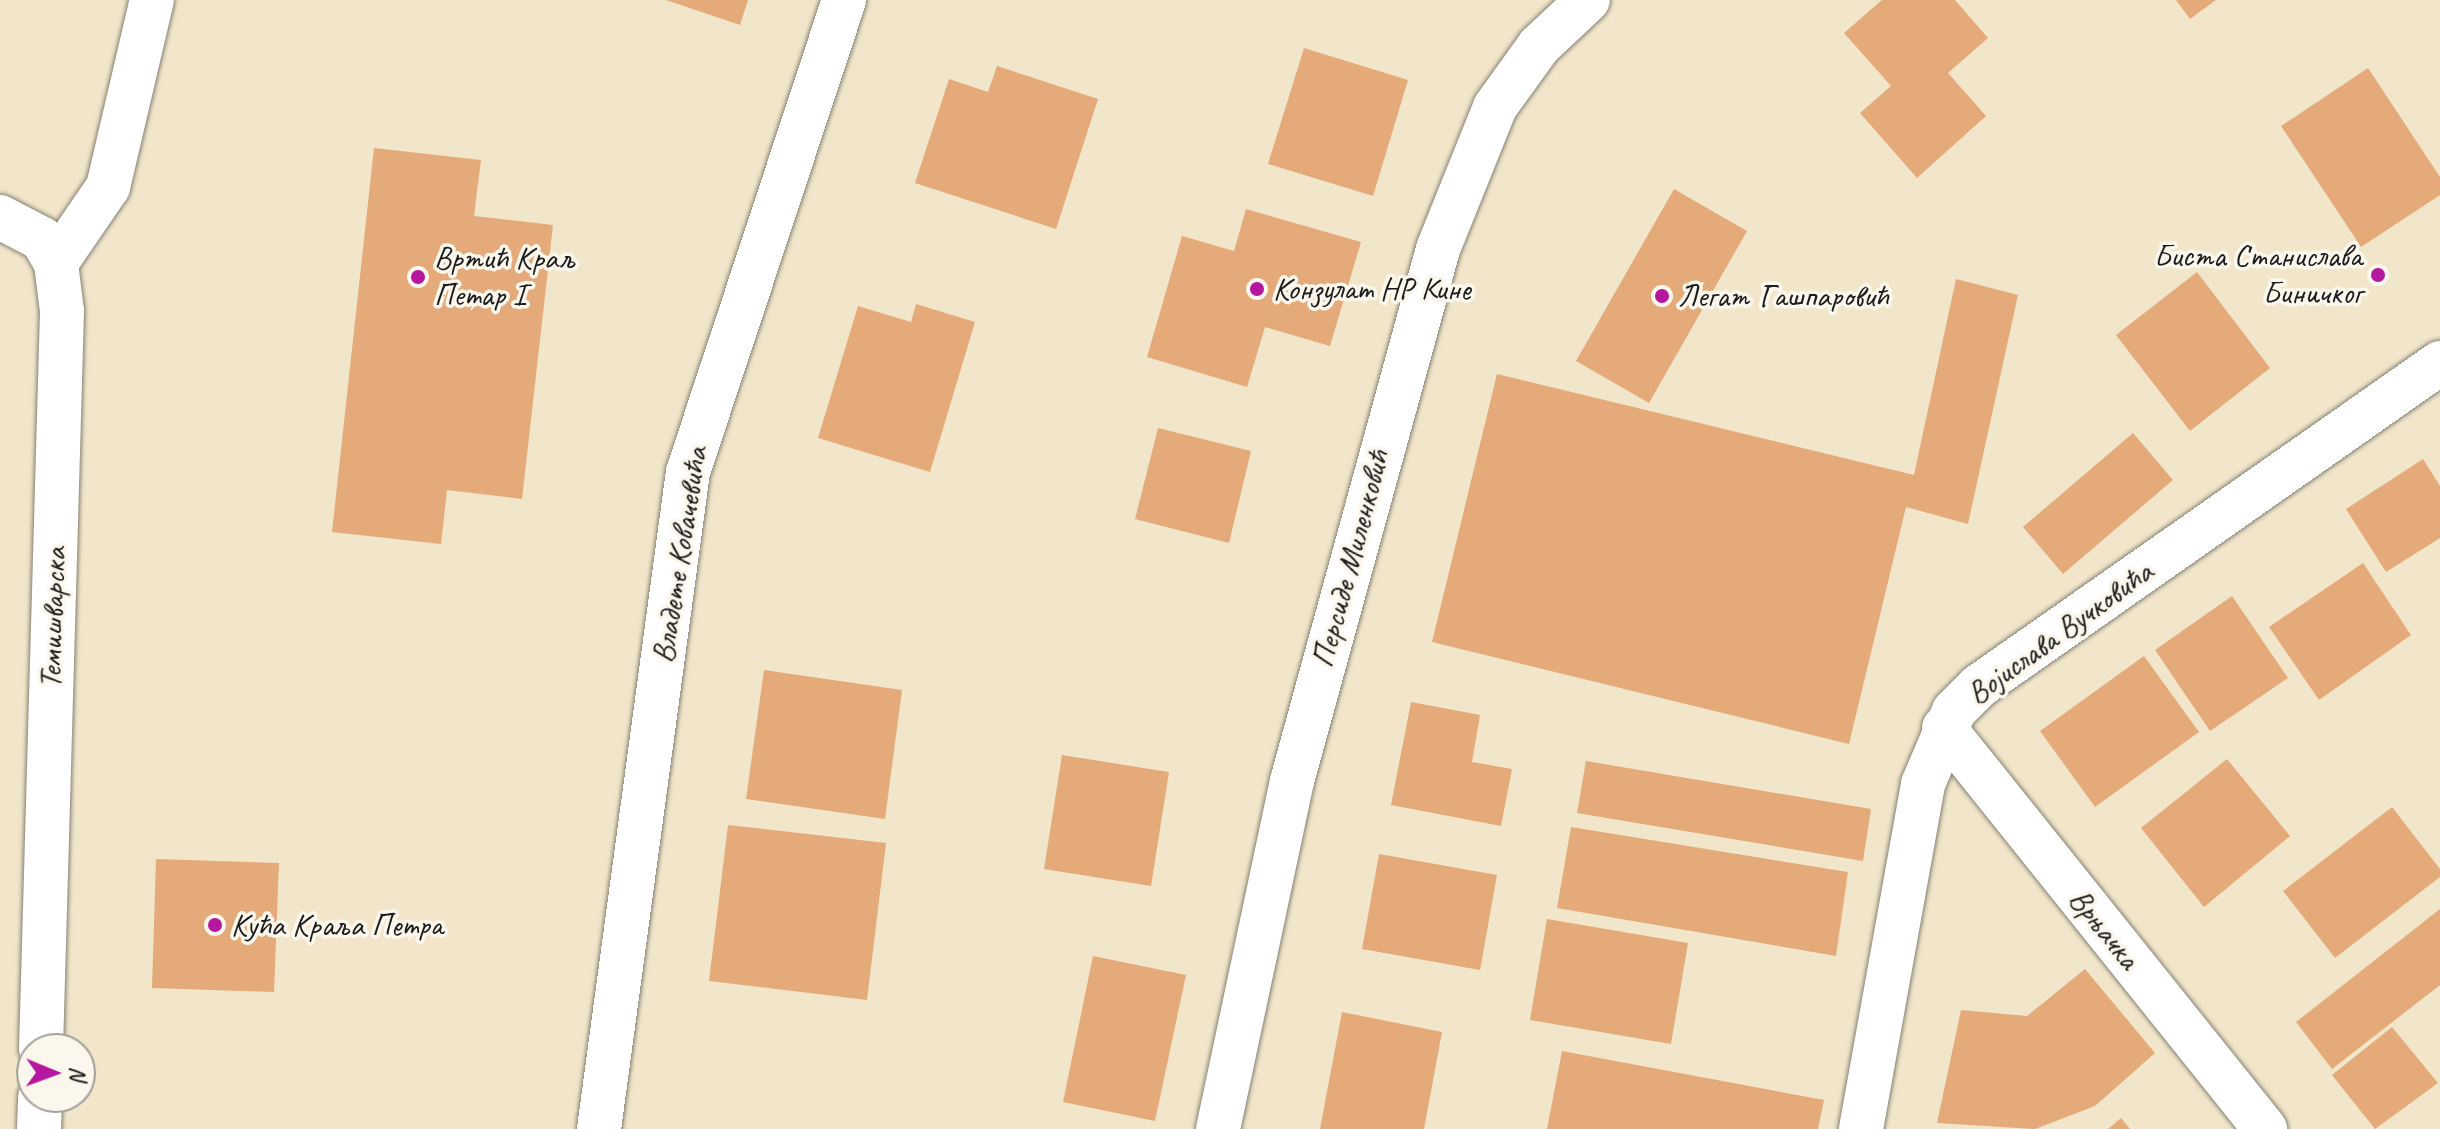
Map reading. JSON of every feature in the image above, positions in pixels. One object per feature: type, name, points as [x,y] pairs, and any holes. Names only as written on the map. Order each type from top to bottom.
[{"type":"street","points":[[0,217],[42,239],[56,263],[108,187],[152,0]]},
{"type":"street","name":"Владете Ковачевића","points":[[599,1129],[688,472],[844,0]]},
{"type":"street","name":"Персиде Миленковић","points":[[1218,1129],[1292,781],[1438,249],[1495,107],[1517,72],[1576,11]]},
{"type":"street","name":"Темишварска","points":[[41,1033],[62,311],[56,263]]},
{"type":"street","name":"Војислава Вучковића","points":[[1861,1129],[1923,784],[1944,728],[1979,686],[2440,363]]},
{"type":"street","name":"Врњачка","points":[[1944,728],[2265,1129]]},
{"type":"building","points":[[666,0],[748,0],[740,25]]},
{"type":"building","points":[[1882,0],[1955,0],[1988,38],[1948,73],[1986,116],[1917,178],[1860,113],[1891,86],[1844,33]]},
{"type":"building","points":[[2176,0],[2216,0],[2190,19]]},
{"type":"building","points":[[1304,48],[1408,80],[1373,196],[1268,164]]},
{"type":"building","points":[[997,66],[1098,99],[1056,229],[915,183],[949,79],[988,92]]},
{"type":"building","points":[[2368,68],[2440,177],[2440,195],[2361,247],[2281,126]]},
{"type":"building","points":[[374,148],[481,160],[474,216],[553,225],[522,499],[447,490],[441,544],[332,532]]},
{"type":"building","name":"Легат Гашпаровић","points":[[1674,189],[1747,231],[1649,403],[1576,361]]},
{"type":"building","name":"Конзулат НР Кине","points":[[1246,209],[1361,242],[1330,346],[1265,327],[1247,387],[1147,357],[1182,236],[1234,251]]},
{"type":"building","points":[[2197,272],[2270,368],[2190,431],[2116,335]]},
{"type":"building","points":[[1956,279],[2018,295],[1968,524],[1906,507],[1849,744],[1432,642],[1497,374],[1914,475]]},
{"type":"building","points":[[916,304],[975,322],[930,472],[818,438],[858,306],[911,322]]},
{"type":"building","points":[[1158,428],[1251,451],[1229,543],[1135,519]]},
{"type":"building","points":[[2133,433],[2173,480],[2063,574],[2023,527]]},
{"type":"building","points":[[2423,459],[2440,486],[2440,538],[2386,572],[2346,509]]},
{"type":"building","points":[[2363,563],[2411,635],[2319,700],[2269,627]]},
{"type":"building","points":[[2232,596],[2288,678],[2210,731],[2155,650]]},
{"type":"building","points":[[2144,656],[2199,732],[2095,807],[2040,731]]},
{"type":"building","points":[[764,670],[902,690],[885,819],[746,799]]},
{"type":"building","points":[[1411,702],[1480,715],[1472,762],[1512,769],[1501,826],[1391,805]]},
{"type":"building","points":[[1062,755],[1169,772],[1151,886],[1044,869]]},
{"type":"building","points":[[2227,759],[2290,836],[2204,907],[2141,828]]},
{"type":"building","points":[[1586,761],[1871,809],[1863,861],[1577,813]]},
{"type":"building","points":[[2392,807],[2440,869],[2440,877],[2335,958],[2283,891]]},
{"type":"building","points":[[728,825],[886,843],[867,1000],[709,981]]},
{"type":"building","points":[[1571,827],[1848,872],[1836,956],[1557,908]]},
{"type":"building","points":[[1379,854],[1497,875],[1480,970],[1362,949]]},
{"type":"building","name":"Кућа Краља Петра","points":[[156,859],[279,863],[274,992],[152,988]]},
{"type":"building","points":[[2440,909],[2440,985],[2332,1069],[2296,1022]]},
{"type":"building","points":[[1547,919],[1688,943],[1671,1044],[1530,1020]]},
{"type":"building","points":[[1093,956],[1186,975],[1155,1121],[1063,1102]]},
{"type":"building","points":[[2085,969],[2155,1053],[2095,1106],[2035,1129],[1937,1123],[1961,1010],[2027,1016]]},
{"type":"building","points":[[1342,1012],[1442,1032],[1424,1129],[1320,1129]]},
{"type":"building","points":[[2392,1027],[2438,1083],[2375,1129],[2332,1075]]},
{"type":"building","points":[[1562,1051],[1824,1100],[1818,1129],[1547,1129]]},
{"type":"building","points":[[2121,1118],[2130,1129],[2108,1129]]},
{"type":"place","name":"Биста Станислава Биничког","points":[[2378,275]]},
{"type":"place","name":"Вртић Краљ Петар I","points":[[418,277]]},
{"type":"place","name":"Конзулат НР Кине","points":[[1257,289]]},
{"type":"place","name":"Легат Гашпаровић","points":[[1662,296]]},
{"type":"place","name":"Кућа Краља Петра","points":[[215,925]]}]
